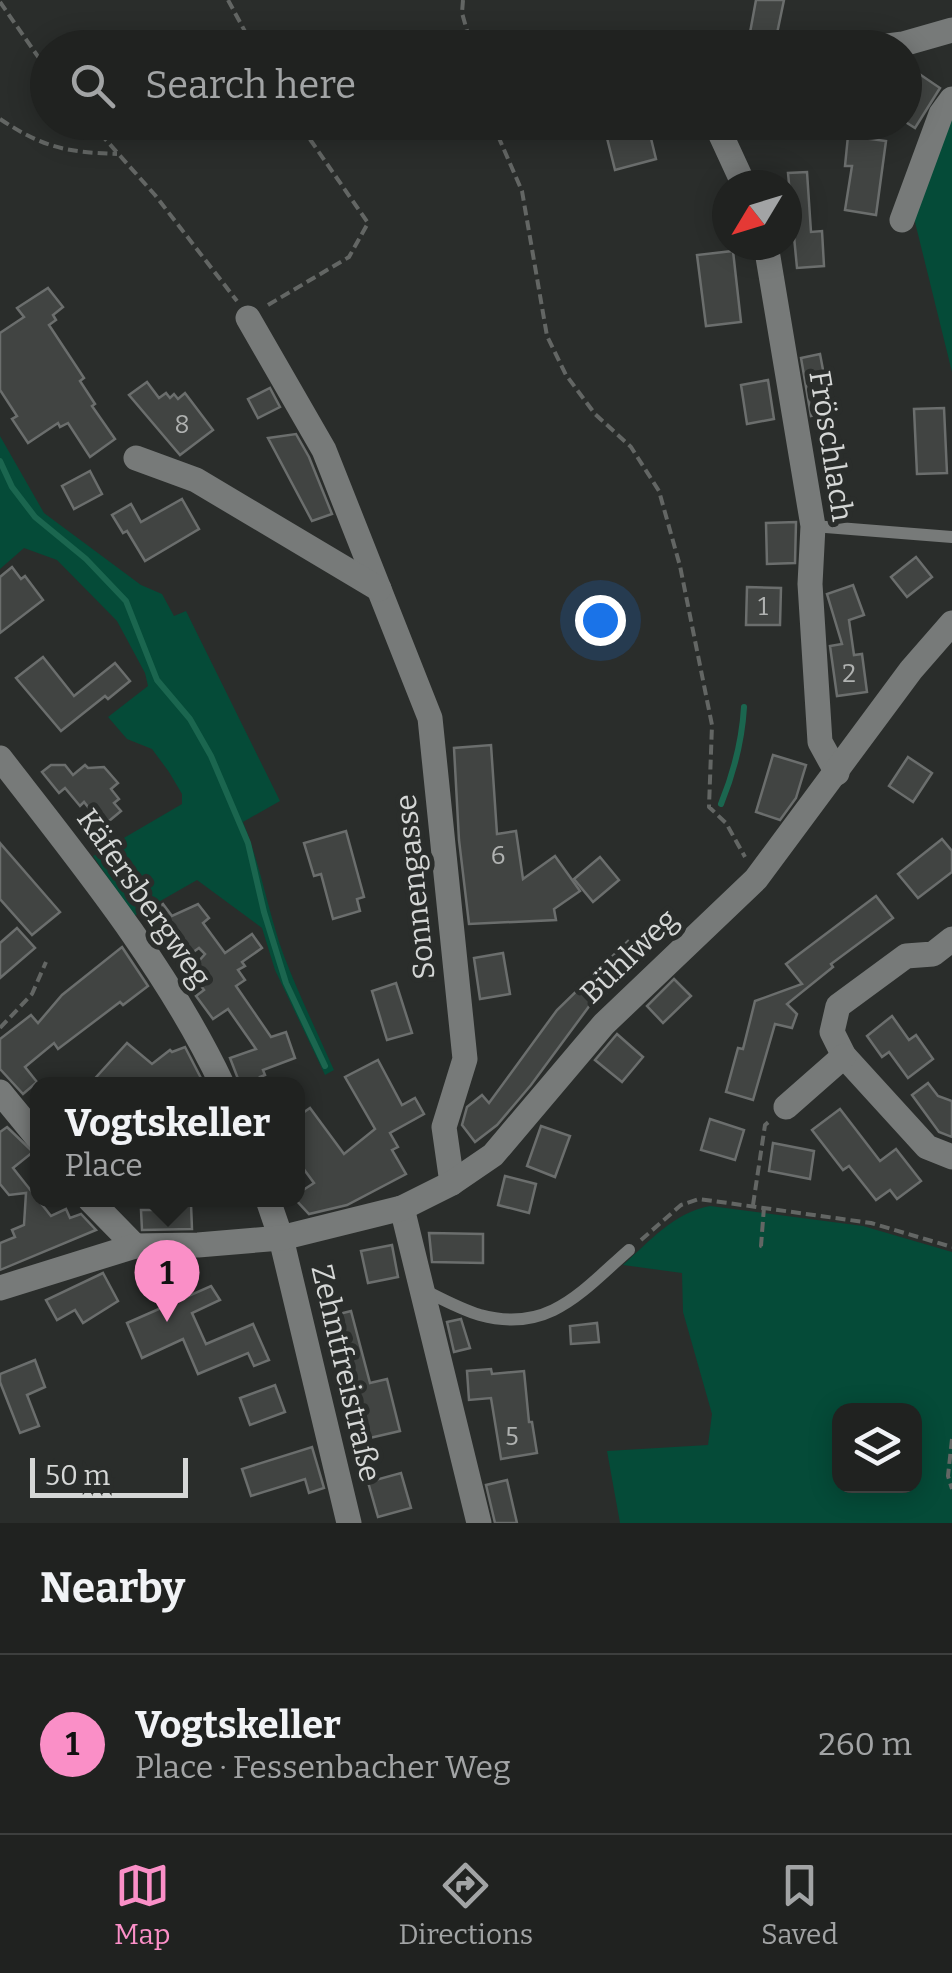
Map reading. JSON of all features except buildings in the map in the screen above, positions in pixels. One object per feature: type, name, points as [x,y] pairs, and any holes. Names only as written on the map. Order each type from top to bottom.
[{"type":"street","points":[[922,39],[952,30]]},
{"type":"street","points":[[902,220],[941,114],[952,98]]},
{"type":"street","points":[[723,140],[737,170]]},
{"type":"street","name":"Fröschlach","points":[[769,260],[813,526],[810,584],[820,742],[837,773]]},
{"type":"street","name":"Sonnengasse","points":[[248,318],[324,450],[430,718],[466,1059],[444,1127],[452,1184]]},
{"type":"street","points":[[136,458],[196,480],[379,589]]},
{"type":"street","name":"Bühlweg","points":[[0,1288],[135,1246],[281,1238],[402,1208],[452,1184],[493,1154],[604,1024],[756,879],[911,670],[952,623]]},
{"type":"street","name":"Käfersbergweg","points":[[0,758],[72,851],[177,1000],[219,1077]]},
{"type":"street","points":[[952,939],[934,954],[906,956],[838,1006],[832,1032],[844,1056],[927,1147],[952,1157]]},
{"type":"street","points":[[786,1107],[844,1056]]},
{"type":"street","points":[[0,1092],[30,1128]]},
{"type":"street","points":[[97,1207],[135,1246]]},
{"type":"street","points":[[270,1207],[281,1238]]},
{"type":"street","points":[[402,1208],[479,1523]]},
{"type":"street","name":"Zehntfreistraße","points":[[281,1238],[348,1523]]},
{"type":"lane","points":[[813,526],[952,537]]},
{"type":"lane","points":[[422,1289],[480,1315],[520,1320],[541,1317],[561,1308],[629,1250]]},
{"type":"path","points":[[228,0],[244,30]]},
{"type":"path","points":[[463,0],[467,30]]},
{"type":"path","points":[[0,2],[30,45]]},
{"type":"path","points":[[0,120],[30,139]]},
{"type":"path","points":[[31,140],[72,152],[118,154]]},
{"type":"path","points":[[106,140],[155,195],[248,318],[349,258],[368,223],[310,140]]},
{"type":"path","points":[[500,140],[522,190],[547,336],[566,375],[594,414],[631,447],[659,491],[680,566],[712,724],[709,807],[726,823],[756,879]]},
{"type":"path","points":[[0,1028],[32,994],[46,962]]},
{"type":"path","points":[[753,1205],[765,1125],[786,1107]]},
{"type":"path","points":[[629,1250],[681,1205],[699,1199],[871,1223],[952,1247]]},
{"type":"path","points":[[764,1207],[760,1246],[764,1247]]},
{"type":"path","points":[[952,1439],[948,1476],[952,1489]]},
{"type":"green space","points":[[952,117],[952,372],[913,214]]},
{"type":"green space","points":[[0,436],[44,513],[141,585],[162,594],[174,616],[186,611],[280,801],[243,822],[284,956],[334,1070],[325,1075],[275,970],[262,928],[197,880],[134,916],[93,856],[182,804],[182,794],[152,749],[127,739],[108,717],[148,686],[117,621],[57,560],[24,548],[0,569]]},
{"type":"green space","points":[[710,1206],[863,1226],[952,1252],[952,1523],[620,1523],[607,1451],[708,1445],[712,1414],[683,1312],[682,1273],[623,1265],[685,1215]]},
{"type":"waterway","points":[[0,461],[12,487],[35,517],[86,559],[126,601],[157,680],[190,719],[211,756],[248,843],[286,983],[325,1066]]},
{"type":"waterway","points":[[721,804],[737,757],[744,707]]},
{"type":"place","name":"Vogtskeller","points":[[167,1322]]}]
